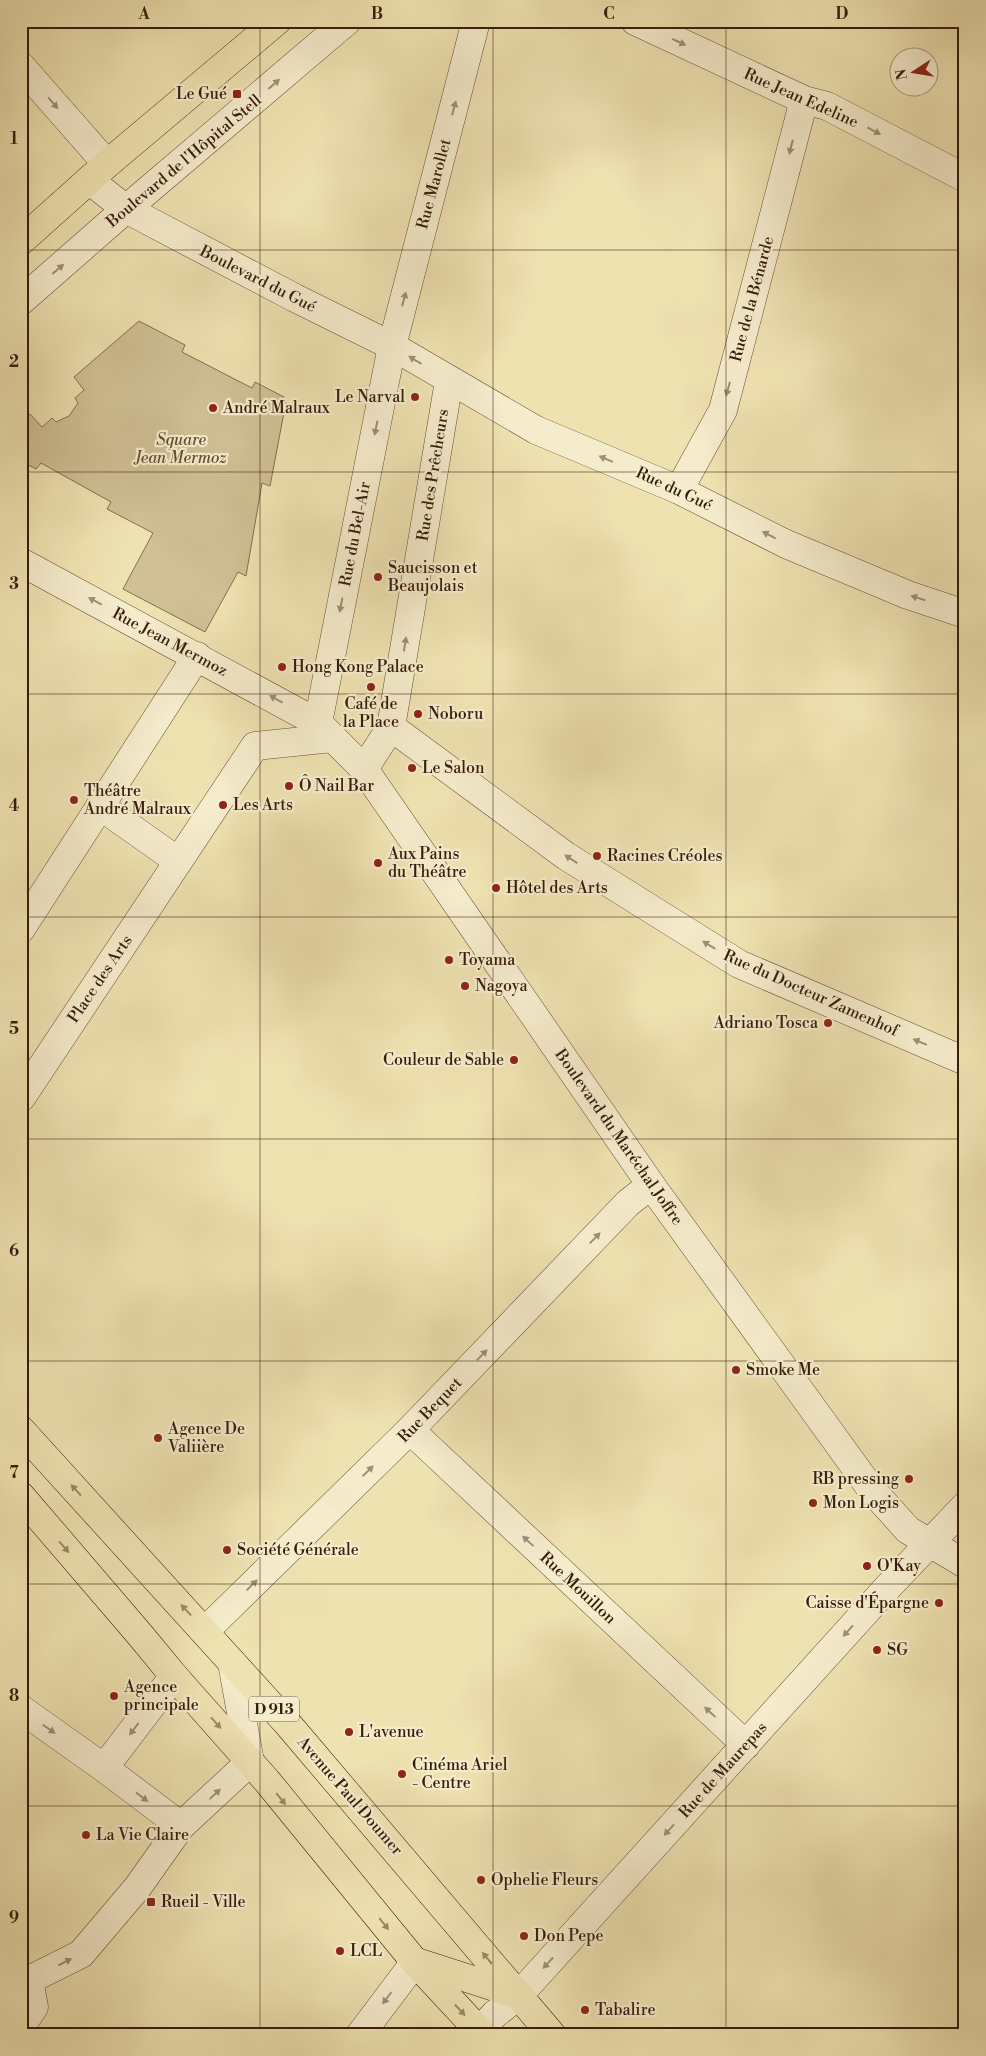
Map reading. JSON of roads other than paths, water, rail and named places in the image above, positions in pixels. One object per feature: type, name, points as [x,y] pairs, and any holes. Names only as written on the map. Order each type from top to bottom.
[{"type":"main road","points":[[21,240],[98,172],[277,21]]},
{"type":"main road","name":"Avenue Paul Doumer","points":[[21,1430],[293,1730],[552,2035]]},
{"type":"main road","points":[[21,1496],[250,1762],[415,1962],[481,2033]]},
{"type":"main road","points":[[415,1962],[518,1995]]},
{"type":"street","name":"Boulevard de l'Hôpital Stell","points":[[21,301],[347,21]]},
{"type":"street","name":"Rue Marollet","points":[[392,346],[476,21]]},
{"type":"street","name":"Rue Jean Edeline","points":[[635,21],[804,100],[827,106],[965,178]]},
{"type":"street","points":[[21,66],[126,209]]},
{"type":"street","name":"Rue de la Bénarde","points":[[679,490],[722,410],[804,100]]},
{"type":"street","name":"Boulevard du Gué","points":[[126,209],[295,298],[392,346]]},
{"type":"street","name":"Rue du Gué","points":[[392,346],[449,381],[536,430],[679,490],[795,547],[908,595],[965,614]]},
{"type":"street","name":"Rue du Bel-Air","points":[[326,730],[392,346]]},
{"type":"street","name":"Rue des Prêcheurs","points":[[364,769],[392,727],[449,381]]},
{"type":"street","name":"Rue Jean Mermoz","points":[[21,562],[197,656],[326,730]]},
{"type":"street","points":[[21,929],[197,656]]},
{"type":"street","name":"Rue du Docteur Zamenhof","points":[[392,727],[566,856],[739,964],[965,1061]]},
{"type":"street","name":"Boulevard du Maréchal Joffre","points":[[326,730],[364,769],[651,1185],[871,1489],[908,1530],[928,1544],[965,1564]]},
{"type":"street","name":"Place des Arts","points":[[21,1098],[255,746],[326,730]]},
{"type":"street","points":[[100,806],[178,861]]},
{"type":"street","name":"Rue Bequet","points":[[204,1631],[410,1430],[628,1203],[651,1185]]},
{"type":"street","name":"Rue Mouillon","points":[[410,1430],[746,1745]]},
{"type":"street","name":"Rue de Maurepas","points":[[481,2033],[495,2014],[518,1995],[928,1544],[965,1506]]},
{"type":"street","points":[[21,2026],[34,2007],[25,1982],[81,1954],[137,1888],[181,1826],[250,1762],[232,1663]]},
{"type":"street","points":[[104,1768],[174,1676]]},
{"type":"street","points":[[21,1709],[181,1826]]},
{"type":"street","points":[[360,2035],[415,1962]]},
{"type":"place","name":"Le Gué","points":[[237,94]]},
{"type":"place","name":"Le Narval","points":[[415,397]]},
{"type":"place","name":"André Malraux","points":[[213,408]]},
{"type":"place","name":"Saucisson et Beaujolais","points":[[378,577]]},
{"type":"place","name":"Hong Kong Palace","points":[[282,667]]},
{"type":"place","name":"Café de la Place","points":[[371,687]]},
{"type":"place","name":"Noboru","points":[[418,714]]},
{"type":"place","name":"Le Salon","points":[[412,768]]},
{"type":"place","name":"Ô Nail Bar","points":[[289,786]]},
{"type":"place","name":"Théâtre André Malraux","points":[[74,800]]},
{"type":"place","name":"Les Arts","points":[[223,805]]},
{"type":"place","name":"Racines Créoles","points":[[597,856]]},
{"type":"place","name":"Aux Pains du Théâtre","points":[[378,863]]},
{"type":"place","name":"Hôtel des Arts","points":[[496,888]]},
{"type":"place","name":"Toyama","points":[[449,960]]},
{"type":"place","name":"Nagoya","points":[[465,986]]},
{"type":"place","name":"Adriano Tosca","points":[[828,1023]]},
{"type":"place","name":"Couleur de Sable","points":[[514,1060]]},
{"type":"place","name":"Smoke Me","points":[[736,1370]]},
{"type":"place","name":"Agence De Valiière","points":[[158,1438]]},
{"type":"place","name":"RB pressing","points":[[909,1479]]},
{"type":"place","name":"Mon Logis","points":[[813,1503]]},
{"type":"place","name":"Société Générale","points":[[227,1550]]},
{"type":"place","name":"O'Kay","points":[[867,1566]]},
{"type":"place","name":"Caisse d'Épargne","points":[[939,1603]]},
{"type":"place","name":"SG","points":[[877,1650]]},
{"type":"place","name":"Agence principale","points":[[114,1696]]},
{"type":"place","name":"L'avenue","points":[[349,1732]]},
{"type":"place","name":"Cinéma Ariel - Centre","points":[[402,1774]]},
{"type":"place","name":"La Vie Claire","points":[[86,1835]]},
{"type":"place","name":"Ophelie Fleurs","points":[[481,1880]]},
{"type":"place","name":"Rueil - Ville","points":[[151,1902]]},
{"type":"place","name":"Don Pepe","points":[[524,1936]]},
{"type":"place","name":"LCL","points":[[340,1951]]},
{"type":"place","name":"Tabalire","points":[[585,2010]]},
{"type":"park label","name":"Square Jean Mermoz","points":[[181,449]]}]
